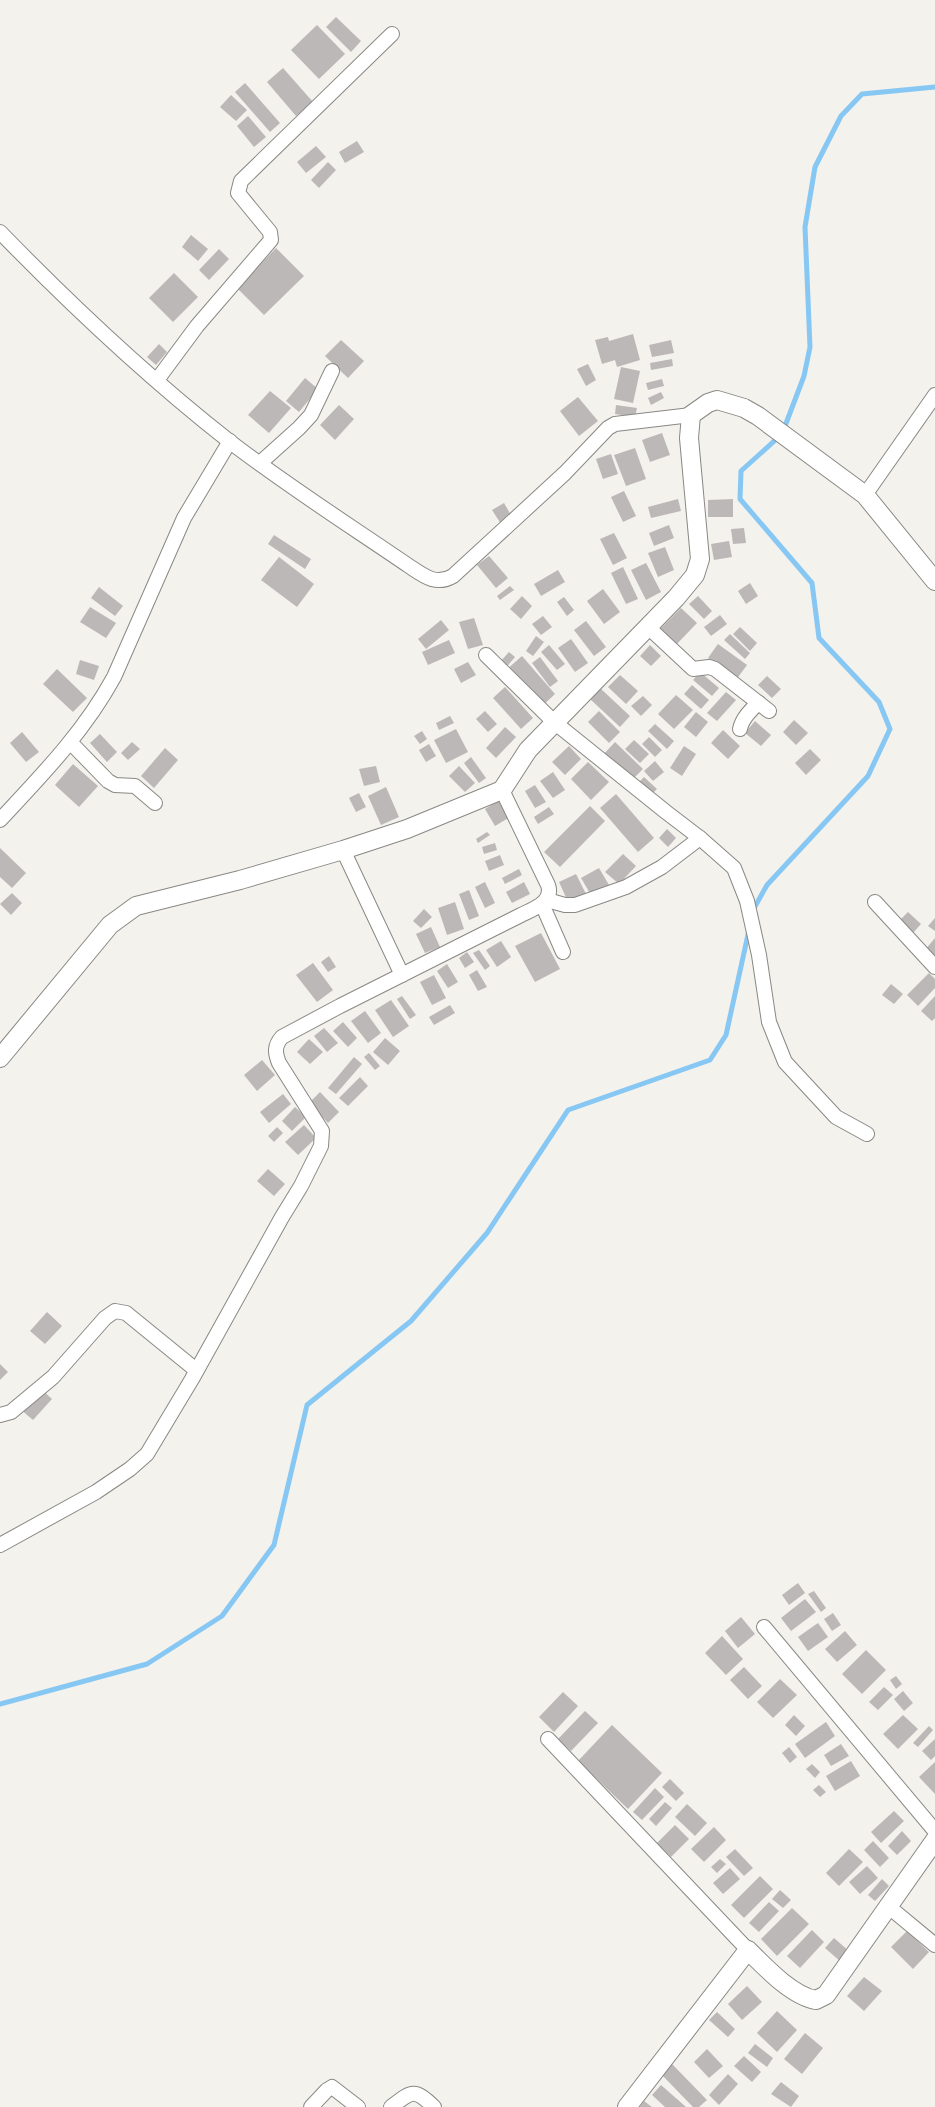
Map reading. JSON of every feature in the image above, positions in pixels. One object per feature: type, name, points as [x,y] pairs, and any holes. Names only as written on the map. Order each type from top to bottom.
[{"type":"street","points":[[157,380],[197,326],[270,240],[270,232],[238,193],[241,181],[392,34]]},
{"type":"street","points":[[0,232],[80,310],[157,380],[230,441],[428,579],[437,581],[453,576],[565,473],[608,428],[615,424],[691,415],[708,403],[717,400],[744,408],[865,495],[935,581]]},
{"type":"street","points":[[260,463],[311,415],[332,371]]},
{"type":"street","points":[[865,495],[935,395]]},
{"type":"street","points":[[0,1058],[98,938],[124,913],[136,906],[240,880],[407,830],[502,790],[528,750],[676,598],[695,575],[700,559],[689,438],[691,415]]},
{"type":"street","points":[[0,820],[71,743],[92,715],[114,677],[184,518],[230,441]]},
{"type":"street","points":[[648,627],[693,668],[715,668],[764,707],[741,724],[740,729]]},
{"type":"street","points":[[486,655],[554,722],[725,858],[734,868],[740,880],[759,955],[769,1022],[785,1062],[836,1117],[867,1134]]},
{"type":"street","points":[[71,743],[108,781],[115,784],[135,786],[155,803]]},
{"type":"street","points":[[0,1546],[96,1492],[147,1454],[277,1226],[302,1186],[323,1141],[322,1131],[279,1063],[275,1054],[277,1042],[340,1006],[544,902],[550,890],[502,790]]},
{"type":"street","points":[[544,902],[565,906],[575,905],[626,887],[662,867],[700,838]]},
{"type":"street","points":[[343,850],[402,975]]},
{"type":"street","points":[[544,902],[562,952]]},
{"type":"street","points":[[875,902],[935,968]]},
{"type":"street","points":[[0,1415],[11,1412],[53,1377],[105,1318],[115,1311],[126,1313],[196,1370]]},
{"type":"street","points":[[764,1627],[935,1831]]},
{"type":"street","points":[[548,1739],[748,1950],[781,1980],[800,1994],[816,2000],[826,1996],[830,1991],[935,1840]]},
{"type":"street","points":[[889,1907],[935,1945]]},
{"type":"street","points":[[627,2107],[748,1950]]},
{"type":"street","points":[[311,2107],[326,2090],[332,2088],[358,2107]]},
{"type":"street","points":[[392,2107],[408,2093],[413,2092],[434,2107]]},
{"type":"building","points":[[336,17],[361,41],[351,52],[326,27]]},
{"type":"building","points":[[317,25],[345,54],[319,79],[291,50]]},
{"type":"building","points":[[283,68],[313,102],[296,116],[267,82]]},
{"type":"building","points":[[245,83],[280,123],[270,132],[235,92]]},
{"type":"building","points":[[231,95],[247,110],[236,121],[220,107]]},
{"type":"building","points":[[248,116],[266,137],[254,147],[237,126]]},
{"type":"building","points":[[357,141],[364,152],[345,163],[339,152]]},
{"type":"building","points":[[316,146],[326,157],[306,173],[297,162]]},
{"type":"building","points":[[328,162],[336,170],[319,188],[311,180]]},
{"type":"building","points":[[191,235],[208,249],[198,261],[182,247]]},
{"type":"building","points":[[276,248],[304,276],[264,315],[237,288]]},
{"type":"building","points":[[219,249],[229,259],[209,280],[199,270]]},
{"type":"building","points":[[174,273],[198,297],[173,322],[149,298]]},
{"type":"building","points":[[633,334],[640,360],[617,367],[615,360],[602,364],[595,340],[608,337],[609,341]]},
{"type":"building","points":[[341,340],[364,361],[348,378],[325,356]]},
{"type":"building","points":[[671,340],[674,353],[652,357],[649,345]]},
{"type":"building","points":[[159,344],[167,352],[156,365],[147,357]]},
{"type":"building","points":[[672,359],[673,366],[651,370],[650,363]]},
{"type":"building","points":[[588,364],[596,380],[586,386],[577,369]]},
{"type":"building","points":[[621,367],[640,371],[633,403],[614,399]]},
{"type":"building","points":[[305,378],[318,389],[299,412],[286,401]]},
{"type":"building","points":[[662,379],[664,386],[648,390],[646,383]]},
{"type":"building","points":[[270,391],[291,408],[269,433],[248,415]]},
{"type":"building","points":[[661,392],[664,398],[651,405],[648,398]]},
{"type":"building","points":[[578,397],[598,421],[579,436],[560,411]]},
{"type":"building","points":[[339,405],[354,419],[335,440],[320,425]]},
{"type":"building","points":[[616,405],[637,408],[635,417],[615,414]]},
{"type":"building","points":[[662,433],[670,455],[650,462],[642,440]]},
{"type":"building","points":[[635,448],[646,479],[626,486],[614,455]]},
{"type":"building","points":[[611,454],[618,474],[603,479],[596,459]]},
{"type":"building","points":[[624,491],[636,516],[623,522],[611,497]]},
{"type":"building","points":[[678,499],[681,511],[651,518],[648,507]]},
{"type":"building","points":[[733,499],[733,517],[708,517],[708,500]]},
{"type":"building","points":[[504,503],[512,517],[501,524],[492,510]]},
{"type":"building","points":[[669,525],[674,538],[654,546],[649,533]]},
{"type":"building","points":[[744,528],[746,543],[733,544],[731,529]]},
{"type":"building","points":[[614,533],[627,558],[613,565],[600,539]]},
{"type":"building","points":[[274,535],[311,559],[305,569],[268,544]]},
{"type":"building","points":[[729,541],[732,557],[714,560],[711,544]]},
{"type":"building","points":[[665,547],[674,570],[658,577],[648,553]]},
{"type":"building","points":[[489,556],[508,578],[496,588],[477,565]]},
{"type":"building","points":[[279,557],[314,584],[297,607],[261,580]]},
{"type":"building","points":[[646,563],[661,592],[646,600],[631,570]]},
{"type":"building","points":[[623,567],[638,599],[626,604],[611,573]]},
{"type":"building","points":[[558,570],[565,582],[541,596],[534,584]]},
{"type":"building","points":[[750,583],[758,596],[746,604],[738,591]]},
{"type":"building","points":[[510,586],[514,590],[500,600],[497,596]]},
{"type":"building","points":[[99,587],[123,606],[115,616],[91,598]]},
{"type":"building","points":[[603,589],[620,612],[604,624],[587,601]]},
{"type":"building","points":[[522,596],[532,606],[521,619],[510,609]]},
{"type":"building","points":[[698,596],[712,611],[704,619],[689,604]]},
{"type":"building","points":[[564,597],[574,610],[567,616],[557,602]]},
{"type":"building","points":[[90,607],[116,623],[106,638],[80,622]]},
{"type":"building","points":[[681,608],[697,623],[674,647],[658,631]]},
{"type":"building","points":[[720,615],[727,624],[711,636],[704,627]]},
{"type":"building","points":[[543,616],[552,627],[541,635],[532,624]]},
{"type":"building","points":[[474,618],[483,645],[468,649],[459,622]]},
{"type":"building","points":[[441,620],[449,630],[426,649],[418,639]]},
{"type":"building","points":[[586,621],[606,647],[594,656],[574,630]]},
{"type":"building","points":[[740,627],[757,643],[750,651],[733,634]]},
{"type":"building","points":[[730,634],[750,653],[745,659],[724,640]]},
{"type":"building","points":[[536,636],[544,642],[533,656],[526,651]]},
{"type":"building","points":[[571,639],[588,663],[575,672],[558,648]]},
{"type":"building","points":[[449,640],[455,653],[428,665],[422,652]]},
{"type":"building","points":[[718,644],[747,665],[736,680],[708,658]]},
{"type":"building","points":[[549,645],[565,664],[557,670],[541,652]]},
{"type":"building","points":[[650,645],[661,656],[651,666],[640,656]]},
{"type":"building","points":[[509,652],[515,657],[504,670],[498,664]]},
{"type":"building","points":[[522,656],[555,694],[540,708],[507,669]]},
{"type":"building","points":[[540,657],[558,681],[550,687],[532,663]]},
{"type":"building","points":[[80,660],[99,666],[94,680],[76,674]]},
{"type":"building","points":[[468,662],[476,675],[461,683],[454,669]]},
{"type":"building","points":[[57,669],[87,698],[73,712],[43,684]]},
{"type":"building","points":[[700,672],[719,688],[712,696],[693,680]]},
{"type":"building","points":[[620,675],[638,691],[626,704],[608,687]]},
{"type":"building","points":[[767,676],[781,689],[772,698],[758,685]]},
{"type":"building","points":[[692,685],[709,700],[701,709],[684,694]]},
{"type":"building","points":[[505,687],[533,718],[521,729],[493,698]]},
{"type":"building","points":[[600,688],[630,716],[620,727],[590,699]]},
{"type":"building","points":[[726,692],[736,700],[717,721],[707,713]]},
{"type":"building","points":[[676,695],[693,710],[674,729],[658,714]]},
{"type":"building","points":[[643,696],[652,705],[641,716],[631,706]]},
{"type":"building","points":[[485,711],[497,724],[488,732],[476,719]]},
{"type":"building","points":[[599,711],[620,732],[609,743],[588,722]]},
{"type":"building","points":[[696,712],[708,722],[696,737],[684,727]]},
{"type":"building","points":[[450,716],[454,723],[439,730],[436,723]]},
{"type":"building","points":[[794,720],[808,733],[796,745],[783,732]]},
{"type":"building","points":[[755,721],[771,735],[761,746],[745,733]]},
{"type":"building","points":[[655,724],[674,741],[667,749],[648,731]]},
{"type":"building","points":[[505,727],[516,737],[496,758],[486,748]]},
{"type":"building","points":[[456,729],[468,752],[446,763],[434,740]]},
{"type":"building","points":[[723,730],[740,746],[728,759],[711,743]]},
{"type":"building","points":[[422,731],[427,739],[420,744],[414,736]]},
{"type":"building","points":[[22,732],[39,752],[26,762],[10,743]]},
{"type":"building","points":[[100,734],[117,752],[107,762],[90,743]]},
{"type":"building","points":[[649,737],[662,750],[655,757],[642,744]]},
{"type":"building","points":[[634,740],[649,754],[640,763],[625,749]]},
{"type":"building","points":[[132,742],[140,749],[128,760],[121,753]]},
{"type":"building","points":[[615,742],[643,769],[630,782],[602,756]]},
{"type":"building","points":[[429,744],[436,756],[426,762],[419,750]]},
{"type":"building","points":[[569,746],[581,759],[565,775],[552,762]]},
{"type":"building","points":[[684,746],[696,754],[682,776],[670,768]]},
{"type":"building","points":[[165,748],[178,760],[154,788],[141,776]]},
{"type":"building","points":[[810,749],[821,760],[806,775],[795,763]]},
{"type":"building","points":[[471,757],[486,778],[479,783],[464,763]]},
{"type":"building","points":[[655,761],[664,772],[653,781],[644,771]]},
{"type":"building","points":[[588,762],[609,782],[591,800],[571,779]]},
{"type":"building","points":[[73,764],[98,786],[79,807],[55,785]]},
{"type":"building","points":[[376,766],[380,782],[364,786],[359,769]]},
{"type":"building","points":[[459,766],[475,783],[465,792],[449,776]]},
{"type":"building","points":[[553,772],[565,790],[553,798],[540,781]]},
{"type":"building","points":[[644,777],[657,789],[649,797],[636,785]]},
{"type":"building","points":[[535,785],[546,802],[535,808],[525,791]]},
{"type":"building","points":[[386,787],[399,817],[381,825],[368,796]]},
{"type":"building","points":[[359,793],[366,807],[356,812],[349,798]]},
{"type":"building","points":[[616,794],[654,838],[638,852],[600,808]]},
{"type":"building","points":[[500,800],[510,817],[495,826],[485,809]]},
{"type":"building","points":[[590,806],[605,821],[560,867],[544,852]]},
{"type":"building","points":[[549,807],[554,814],[538,824],[534,817]]},
{"type":"building","points":[[667,829],[676,838],[668,847],[659,838]]},
{"type":"building","points":[[487,832],[490,835],[478,843],[476,839]]},
{"type":"building","points":[[495,843],[497,850],[484,854],[482,847]]},
{"type":"building","points":[[0,848],[26,873],[12,888],[0,877]]},
{"type":"building","points":[[623,854],[636,866],[619,884],[605,872]]},
{"type":"building","points":[[500,855],[504,865],[489,871],[485,861]]},
{"type":"building","points":[[599,868],[609,885],[591,895],[581,878]]},
{"type":"building","points":[[519,869],[522,875],[505,884],[502,878]]},
{"type":"building","points":[[576,874],[587,896],[569,904],[559,882]]},
{"type":"building","points":[[485,882],[495,903],[485,908],[475,887]]},
{"type":"building","points":[[524,882],[530,894],[512,903],[506,892]]},
{"type":"building","points":[[469,890],[479,916],[469,920],[459,894]]},
{"type":"building","points":[[12,893],[22,903],[11,915],[0,904]]},
{"type":"building","points":[[455,902],[464,929],[447,935],[438,908]]},
{"type":"building","points":[[424,909],[432,917],[421,928],[413,921]]},
{"type":"building","points":[[908,912],[921,924],[913,933],[900,920]]},
{"type":"building","points":[[935,918],[935,931],[928,926]]},
{"type":"building","points":[[431,927],[440,947],[425,953],[416,934]]},
{"type":"building","points":[[541,933],[560,969],[535,982],[515,946]]},
{"type":"building","points":[[935,938],[935,959],[925,950]]},
{"type":"building","points":[[501,941],[511,957],[497,967],[486,950]]},
{"type":"building","points":[[479,950],[490,966],[485,970],[473,953]]},
{"type":"building","points":[[467,952],[474,962],[465,968],[459,958]]},
{"type":"building","points":[[329,956],[336,967],[328,972],[321,962]]},
{"type":"building","points":[[313,963],[333,990],[317,1002],[296,975]]},
{"type":"building","points":[[447,964],[458,982],[448,988],[437,971]]},
{"type":"building","points":[[477,970],[487,987],[478,991],[469,975]]},
{"type":"building","points":[[929,973],[935,979],[935,988],[918,1006],[907,995]]},
{"type":"building","points":[[434,975],[446,998],[432,1005],[420,982]]},
{"type":"building","points":[[891,984],[903,994],[894,1004],[882,995]]},
{"type":"building","points":[[402,996],[416,1015],[410,1019],[397,999]]},
{"type":"building","points":[[935,996],[935,1018],[932,1021],[921,1011]]},
{"type":"building","points":[[391,1000],[409,1026],[393,1037],[375,1010]]},
{"type":"building","points":[[450,1005],[455,1013],[434,1025],[429,1017]]},
{"type":"building","points":[[365,1011],[381,1033],[368,1043],[351,1021]]},
{"type":"building","points":[[343,1022],[357,1038],[348,1047],[333,1031]]},
{"type":"building","points":[[324,1028],[338,1043],[327,1052],[314,1036]]},
{"type":"building","points":[[385,1038],[400,1051],[388,1065],[373,1052]]},
{"type":"building","points":[[309,1039],[323,1052],[310,1064],[297,1052]]},
{"type":"building","points":[[369,1053],[380,1066],[375,1070],[364,1057]]},
{"type":"building","points":[[354,1057],[362,1064],[336,1094],[328,1088]]},
{"type":"building","points":[[262,1060],[275,1075],[257,1091],[244,1075]]},
{"type":"building","points":[[360,1077],[368,1086],[348,1106],[339,1098]]},
{"type":"building","points":[[320,1092],[339,1112],[328,1123],[309,1103]]},
{"type":"building","points":[[283,1094],[291,1104],[269,1123],[260,1112]]},
{"type":"building","points":[[295,1107],[306,1117],[292,1131],[282,1121]]},
{"type":"building","points":[[304,1125],[316,1138],[298,1155],[285,1142]]},
{"type":"building","points":[[277,1127],[283,1133],[274,1142],[268,1136]]},
{"type":"building","points":[[268,1169],[285,1184],[274,1196],[257,1181]]},
{"type":"building","points":[[47,1312],[62,1326],[45,1344],[30,1331]]},
{"type":"building","points":[[0,1364],[8,1372],[0,1380]]},
{"type":"building","points":[[40,1388],[52,1399],[33,1420],[20,1409]]},
{"type":"building","points":[[798,1583],[805,1593],[789,1605],[782,1595]]},
{"type":"building","points":[[814,1591],[826,1608],[821,1612],[808,1594]]},
{"type":"building","points":[[805,1599],[816,1612],[791,1631],[781,1618]]},
{"type":"building","points":[[833,1613],[841,1625],[832,1631],[824,1619]]},
{"type":"building","points":[[741,1617],[755,1634],[738,1648],[725,1631]]},
{"type":"building","points":[[818,1623],[828,1637],[808,1651],[798,1637]]},
{"type":"building","points":[[845,1631],[857,1645],[837,1662],[825,1649]]},
{"type":"building","points":[[722,1636],[743,1659],[726,1675],[705,1653]]},
{"type":"building","points":[[866,1650],[886,1670],[862,1694],[842,1674]]},
{"type":"building","points":[[744,1667],[762,1686],[748,1699],[730,1680]]},
{"type":"building","points":[[896,1676],[902,1684],[896,1689],[890,1680]]},
{"type":"building","points":[[780,1679],[797,1695],[773,1718],[757,1702]]},
{"type":"building","points":[[884,1687],[893,1695],[878,1710],[869,1702]]},
{"type":"building","points":[[903,1691],[913,1703],[904,1711],[894,1699]]},
{"type":"building","points":[[563,1692],[578,1706],[554,1732],[539,1717]]},
{"type":"building","points":[[585,1711],[598,1723],[571,1751],[558,1739]]},
{"type":"building","points":[[794,1715],[805,1726],[796,1736],[785,1725]]},
{"type":"building","points":[[903,1715],[918,1729],[898,1749],[883,1734]]},
{"type":"building","points":[[826,1722],[835,1736],[805,1758],[795,1744]]},
{"type":"building","points":[[612,1725],[662,1773],[628,1809],[578,1761]]},
{"type":"building","points":[[929,1726],[933,1730],[918,1747],[913,1743]]},
{"type":"building","points":[[935,1739],[935,1756],[931,1760],[922,1751]]},
{"type":"building","points":[[841,1744],[849,1756],[831,1766],[824,1755]]},
{"type":"building","points":[[789,1747],[797,1757],[790,1763],[782,1753]]},
{"type":"building","points":[[851,1761],[860,1776],[835,1791],[826,1776]]},
{"type":"building","points":[[935,1762],[935,1794],[919,1777]]},
{"type":"building","points":[[812,1764],[820,1772],[815,1778],[806,1769]]},
{"type":"building","points":[[670,1779],[684,1793],[676,1801],[662,1787]]},
{"type":"building","points":[[819,1785],[826,1792],[820,1797],[813,1790]]},
{"type":"building","points":[[655,1788],[664,1797],[642,1820],[633,1812]]},
{"type":"building","points":[[665,1802],[672,1808],[656,1826],[649,1819]]},
{"type":"building","points":[[687,1804],[707,1823],[695,1836],[675,1817]]},
{"type":"building","points":[[894,1811],[904,1821],[881,1843],[871,1832]]},
{"type":"building","points":[[675,1825],[689,1839],[671,1857],[657,1843]]},
{"type":"building","points":[[714,1827],[726,1840],[704,1862],[691,1849]]},
{"type":"building","points":[[902,1831],[911,1841],[897,1855],[888,1846]]},
{"type":"building","points":[[873,1841],[889,1858],[880,1867],[864,1850]]},
{"type":"building","points":[[735,1849],[753,1868],[744,1876],[726,1857]]},
{"type":"building","points":[[849,1849],[863,1862],[839,1886],[826,1873]]},
{"type":"building","points":[[720,1859],[726,1864],[717,1873],[711,1867]]},
{"type":"building","points":[[867,1866],[878,1878],[860,1894],[849,1882]]},
{"type":"building","points":[[730,1868],[740,1879],[723,1894],[713,1883]]},
{"type":"building","points":[[760,1876],[773,1889],[744,1918],[731,1905]]},
{"type":"building","points":[[882,1879],[889,1886],[875,1901],[868,1895]]},
{"type":"building","points":[[780,1890],[791,1900],[783,1908],[772,1899]]},
{"type":"building","points":[[769,1902],[779,1911],[759,1932],[749,1923]]},
{"type":"building","points":[[792,1908],[809,1924],[777,1956],[761,1939]]},
{"type":"building","points":[[812,1930],[824,1942],[800,1968],[787,1956]]},
{"type":"building","points":[[907,1931],[929,1952],[913,1969],[891,1947]]},
{"type":"building","points":[[834,1938],[850,1952],[841,1962],[825,1948]]},
{"type":"building","points":[[864,1977],[882,1991],[864,2011],[847,1996]]},
{"type":"building","points":[[747,1986],[762,2002],[742,2020],[728,2004]]},
{"type":"building","points":[[777,2011],[797,2030],[777,2052],[757,2033]]},
{"type":"building","points":[[717,2012],[735,2029],[728,2037],[709,2020]]},
{"type":"building","points":[[805,2033],[823,2048],[802,2074],[784,2059]]},
{"type":"building","points":[[755,2044],[773,2058],[767,2067],[748,2053]]},
{"type":"building","points":[[707,2049],[723,2066],[709,2078],[694,2062]]},
{"type":"building","points":[[744,2056],[761,2072],[752,2082],[734,2066]]},
{"type":"building","points":[[672,2064],[707,2100],[699,2107],[693,2107],[661,2074]]},
{"type":"building","points":[[728,2074],[738,2084],[719,2105],[709,2095]]},
{"type":"building","points":[[781,2082],[799,2096],[791,2107],[771,2094]]},
{"type":"building","points":[[661,2085],[686,2107],[665,2107],[652,2095]]},
{"type":"building","points":[[644,2101],[652,2107],[640,2107]]},
{"type":"waterway","points":[[753,910],[767,885],[868,776],[890,729],[879,702],[819,638],[812,583],[740,499],[741,471],[782,434],[804,376],[810,347],[805,227],[815,167],[841,116],[862,94],[935,87]]},
{"type":"waterway","points":[[0,1704],[147,1664],[222,1616],[274,1545],[307,1405],[411,1321],[487,1233],[568,1110],[710,1060],[726,1035],[749,930]]}]
